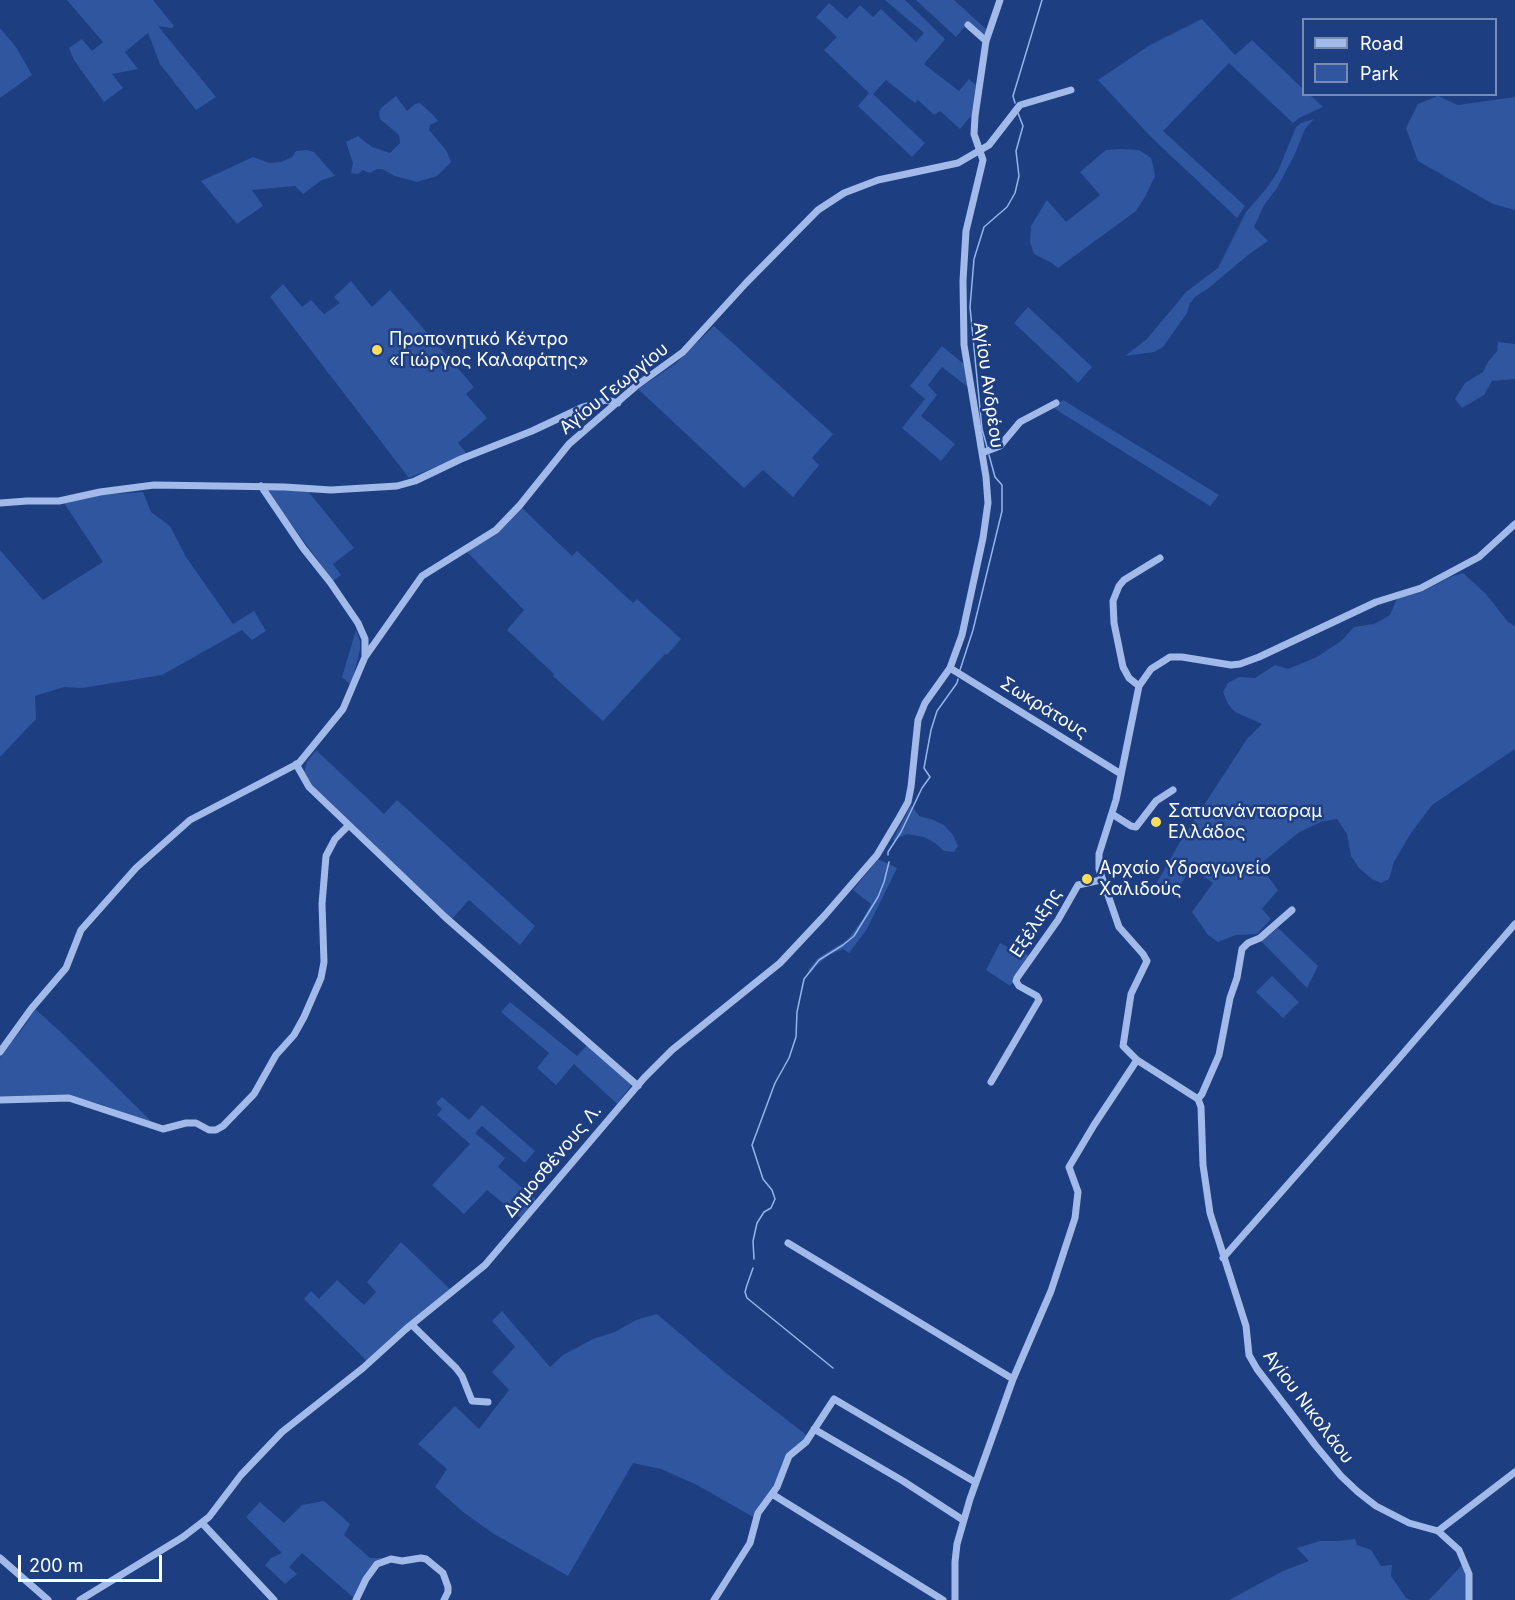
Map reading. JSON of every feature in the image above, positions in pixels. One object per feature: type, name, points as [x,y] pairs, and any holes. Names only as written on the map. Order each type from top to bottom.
[{"type":"street","name":"Αγίου Ανδρέου","points":[[951,668],[962,635],[983,538],[988,498],[964,345],[963,299],[966,231],[982,160],[974,134],[975,116],[986,41],[1000,0]]},
{"type":"street","points":[[968,26],[986,41]]},
{"type":"street","name":"Αγίου Γεωργίου","points":[[0,1052],[31,1009],[66,968],[86,925],[152,853],[190,820],[296,764],[311,750],[343,709],[364,657],[422,576],[496,530],[520,505],[567,446],[636,386],[683,352],[746,283],[818,210],[831,200],[878,180],[958,163],[989,145],[1020,105],[1071,90]]},
{"type":"street","points":[[0,503],[50,502],[154,485],[261,486],[331,490],[397,486],[415,481],[583,407],[606,400],[618,403]]},
{"type":"street","points":[[982,453],[1000,446],[1020,422],[1056,403]]},
{"type":"street","points":[[261,486],[358,623],[365,639],[364,657]]},
{"type":"street","points":[[1292,910],[1260,938],[1248,943],[1242,949],[1220,1055],[1198,1099],[1137,1060],[1123,1046],[1131,994],[1147,961],[1119,927],[1098,869],[1099,854],[1112,814],[1139,686],[1151,669],[1170,657],[1231,665],[1239,664],[1259,657],[1376,602],[1421,588],[1479,557],[1515,524]]},
{"type":"street","points":[[1139,686],[1129,678],[1124,667],[1114,623],[1113,601],[1124,580],[1160,558]]},
{"type":"street","name":"Σωκράτους","points":[[951,668],[1121,774]]},
{"type":"street","name":"Δημοσθένους Λ.","points":[[80,1600],[183,1538],[209,1517],[241,1475],[282,1432],[363,1368],[485,1265],[638,1086],[672,1050],[780,963],[877,855],[908,802],[918,720],[925,703],[951,668]]},
{"type":"street","points":[[296,764],[309,788],[348,826],[445,917],[638,1086]]},
{"type":"street","points":[[1112,814],[1136,827],[1156,801],[1173,790]]},
{"type":"street","points":[[0,1100],[69,1098],[163,1129],[186,1123],[196,1123],[209,1130],[216,1130],[223,1126],[254,1094],[276,1055],[294,1035],[321,978],[324,962],[322,904],[326,856],[335,840],[348,826]]},
{"type":"street","name":"Εξέλιξης","points":[[991,1082],[1039,1000],[1037,996],[1019,986],[1017,978],[1058,920],[1078,885],[1101,880]]},
{"type":"street","points":[[1223,1258],[1515,924]]},
{"type":"street","points":[[955,1600],[955,1562],[963,1520],[1013,1379],[1051,1291],[1075,1218],[1078,1192],[1069,1167],[1137,1060]]},
{"type":"street","name":"Αγίου Νικολάου","points":[[1198,1099],[1201,1107],[1205,1187],[1210,1213],[1246,1326],[1250,1355],[1257,1369],[1341,1476],[1376,1506],[1409,1523],[1438,1532],[1459,1550],[1470,1574],[1468,1600]]},
{"type":"street","points":[[788,1243],[1013,1379]]},
{"type":"street","points":[[412,1325],[456,1368],[462,1376],[472,1401],[488,1402]]},
{"type":"street","points":[[714,1600],[746,1549],[754,1532],[758,1513],[782,1478],[789,1456],[806,1442],[834,1399],[975,1482]]},
{"type":"street","points":[[814,1429],[963,1520]]},
{"type":"street","points":[[1438,1532],[1515,1472]]},
{"type":"street","points":[[772,1494],[943,1600]]},
{"type":"street","points":[[202,1523],[274,1600]]},
{"type":"street","points":[[0,1558],[48,1600]]},
{"type":"street","points":[[356,1600],[366,1579],[377,1564],[391,1559],[402,1561],[421,1558],[426,1559],[443,1573],[448,1587],[444,1600]]},
{"type":"green space","points":[[67,0],[153,0],[174,26],[172,28],[158,26],[216,97],[196,110],[160,64],[148,33],[125,52],[138,69],[112,74],[123,88],[104,102],[74,60],[69,48],[82,39],[92,51],[103,42]]},
{"type":"green space","points":[[885,0],[905,0],[945,39],[924,64],[959,91],[969,79],[976,85],[971,116],[960,129],[940,111],[934,115],[918,100],[915,103],[886,80],[873,94],[925,143],[912,157],[858,106],[869,93],[824,50],[837,37],[816,17],[829,3],[847,19],[860,5],[873,17],[881,9],[916,42],[924,33]]},
{"type":"green space","points":[[916,0],[954,0],[986,29],[984,36],[967,24],[956,37]]},
{"type":"green space","points":[[1202,19],[1235,55],[1252,40],[1302,88],[1302,96],[1311,96],[1323,107],[1293,123],[1229,63],[1163,131],[1245,206],[1237,218],[1151,137],[1098,80],[1150,45]]},
{"type":"green space","points":[[0,28],[16,47],[32,75],[0,98]]},
{"type":"green space","points":[[396,96],[407,111],[420,103],[438,121],[430,125],[429,130],[446,150],[451,162],[437,176],[417,182],[395,176],[382,169],[370,173],[363,170],[358,174],[351,173],[353,163],[346,142],[358,136],[372,147],[390,153],[400,143],[399,135],[380,119],[379,113],[381,108]]},
{"type":"green space","points":[[1438,96],[1458,105],[1515,97],[1515,210],[1493,204],[1418,161],[1406,128],[1418,104]]},
{"type":"green space","points":[[1314,119],[1305,129],[1294,156],[1277,188],[1264,205],[1254,227],[1268,241],[1195,297],[1187,313],[1163,347],[1154,352],[1125,356],[1147,339],[1186,292],[1218,268],[1246,212],[1278,171],[1296,127]]},
{"type":"green space","points":[[1106,150],[1139,150],[1151,158],[1153,166],[1155,176],[1136,211],[1058,268],[1034,254],[1030,242],[1031,226],[1047,200],[1066,222],[1100,195],[1080,172]]},
{"type":"green space","points":[[296,151],[314,152],[335,176],[322,180],[303,194],[295,186],[252,190],[263,206],[237,224],[201,181],[253,157],[269,163],[281,162],[292,157]]},
{"type":"green space","name":"Προπονητικό Κέντρο «Γιώργος Καλαφάτης»","points":[[351,281],[372,307],[390,290],[474,387],[466,394],[487,418],[458,443],[467,454],[409,478],[270,297],[283,284],[302,307],[311,300],[324,314],[340,303],[334,297]]},
{"type":"green space","points":[[1028,307],[1092,367],[1078,383],[1014,323]]},
{"type":"green space","points":[[714,326],[833,434],[812,458],[819,465],[793,497],[763,470],[744,488],[638,389],[675,364]]},
{"type":"green space","points":[[1498,342],[1515,344],[1515,379],[1492,381],[1484,395],[1462,408],[1455,399],[1465,383],[1483,372],[1497,351]]},
{"type":"green space","points":[[942,346],[965,365],[969,388],[942,367],[928,385],[937,395],[921,416],[955,444],[941,461],[902,428],[925,399],[910,386]]},
{"type":"green space","points":[[1063,400],[1219,495],[1210,506],[1052,407]]},
{"type":"green space","points":[[265,488],[308,491],[354,548],[333,564],[341,575],[333,581]]},
{"type":"green space","points":[[143,492],[151,512],[170,526],[186,557],[233,624],[254,611],[266,631],[252,640],[242,630],[162,675],[82,688],[64,687],[35,696],[36,719],[0,757],[0,550],[43,600],[103,562],[64,503],[101,495]]},
{"type":"green space","points":[[522,508],[572,556],[577,551],[633,603],[637,599],[681,639],[603,721],[507,630],[524,610],[466,551]]},
{"type":"green space","points":[[1463,573],[1486,594],[1508,622],[1515,626],[1515,749],[1432,805],[1411,833],[1394,862],[1389,879],[1381,883],[1359,868],[1351,856],[1347,834],[1337,819],[1320,822],[1298,833],[1259,865],[1278,890],[1262,909],[1271,919],[1257,934],[1236,935],[1218,942],[1208,935],[1192,912],[1213,883],[1191,868],[1173,897],[1155,886],[1180,842],[1247,739],[1262,724],[1235,712],[1228,704],[1223,692],[1228,683],[1239,677],[1255,678],[1275,665],[1288,669],[1317,657],[1341,641],[1354,627],[1374,624],[1390,615],[1397,598],[1424,591],[1450,577]]},
{"type":"green space","points":[[356,630],[360,650],[351,685],[342,677]]},
{"type":"green space","points":[[316,750],[384,814],[397,800],[535,926],[520,945],[469,900],[451,920],[311,785],[304,772],[307,762]]},
{"type":"green space","points":[[911,805],[919,816],[944,825],[953,835],[958,846],[954,852],[944,851],[924,837],[907,834],[892,841]]},
{"type":"green space","points":[[878,859],[897,868],[867,929],[849,953],[843,949],[829,955],[811,973],[808,970],[818,958],[847,940],[863,919],[871,904],[853,890]]},
{"type":"green space","points":[[1278,928],[1318,966],[1307,988],[1261,941]]},
{"type":"green space","points":[[1000,943],[1013,950],[1017,948],[1031,957],[1010,986],[986,970]]},
{"type":"green space","points":[[1272,976],[1299,1002],[1283,1018],[1256,992]]},
{"type":"green space","points":[[510,1002],[577,1056],[588,1044],[633,1083],[617,1104],[574,1064],[556,1085],[537,1068],[549,1053],[501,1012]]},
{"type":"green space","points":[[35,1009],[154,1124],[100,1104],[67,1095],[0,1098],[0,1057]]},
{"type":"green space","points":[[442,1097],[469,1120],[482,1105],[535,1151],[525,1163],[482,1126],[475,1133],[505,1158],[498,1167],[536,1200],[521,1218],[487,1190],[464,1214],[432,1185],[470,1144],[437,1115],[442,1109],[436,1103]]},
{"type":"green space","points":[[401,1242],[451,1290],[367,1361],[304,1299],[311,1291],[319,1299],[337,1280],[364,1305],[376,1292],[367,1282]]},
{"type":"green space","points":[[502,1311],[550,1367],[563,1355],[593,1339],[615,1332],[636,1320],[657,1314],[726,1373],[804,1433],[807,1438],[796,1448],[775,1486],[759,1506],[755,1518],[697,1485],[661,1469],[633,1463],[568,1576],[494,1534],[463,1512],[435,1487],[447,1469],[418,1444],[455,1406],[479,1429],[509,1390],[492,1372],[515,1347],[492,1321]]},
{"type":"green space","points":[[324,1501],[350,1524],[344,1535],[370,1558],[382,1558],[374,1564],[355,1599],[302,1553],[289,1567],[297,1574],[285,1584],[265,1565],[271,1558],[282,1553],[246,1517],[260,1502],[284,1523],[302,1505]]},
{"type":"green space","points":[[1355,1539],[1357,1545],[1371,1550],[1381,1566],[1392,1565],[1391,1576],[1406,1598],[1411,1600],[1229,1600],[1283,1571],[1309,1561],[1297,1548],[1320,1541]]},
{"type":"green space","points":[[1463,1564],[1467,1575],[1466,1600],[1429,1600]]},
{"type":"waterway","points":[[1015,103],[1013,96],[1042,0]]},
{"type":"waterway","points":[[987,447],[982,429],[970,307],[974,259],[984,227],[1007,207],[1015,193],[1019,176],[1016,151],[1023,126],[1018,113]]},
{"type":"waterway","points":[[960,670],[973,630],[1002,511],[1002,485],[995,477],[989,455]]},
{"type":"waterway","points":[[888,855],[922,788],[930,777],[924,768],[931,730],[937,711],[958,679]]},
{"type":"waterway","points":[[754,1259],[753,1241],[757,1223],[764,1212],[771,1208],[775,1199],[772,1190],[763,1179],[752,1145],[775,1083],[789,1058],[796,1037],[797,1012],[804,979],[819,960],[854,936],[878,897],[889,862]]},
{"type":"waterway","points":[[753,1268],[745,1292],[747,1298],[833,1368]]},
{"type":"place","name":"Προπονητικό Κέντρο «Γιώργος Καλαφάτης»","points":[[377,350]]},
{"type":"place","name":"Σατυανάντασραμ Ελλάδος","points":[[1156,822]]},
{"type":"place","name":"Αρχαίο Υδραγωγείο Χαλιδούς","points":[[1087,879]]}]
